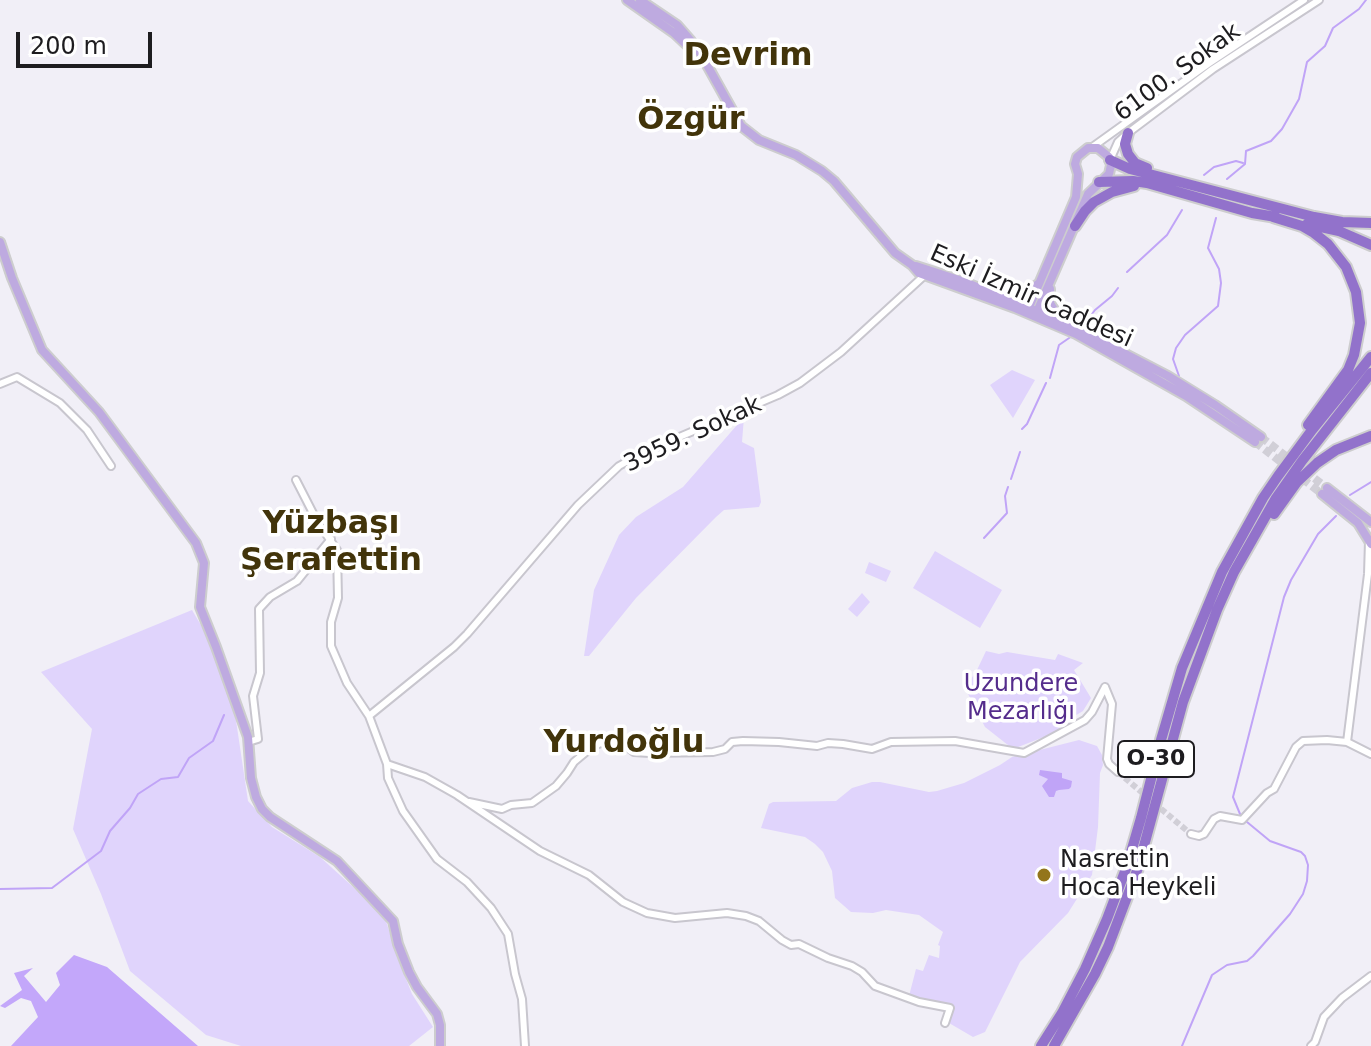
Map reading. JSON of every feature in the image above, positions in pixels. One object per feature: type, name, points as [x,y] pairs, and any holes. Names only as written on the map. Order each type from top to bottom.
[{"type":"highway","points":[[1128,133],[1126,147],[1133,160],[1166,178]]},
{"type":"highway","points":[[1110,160],[1130,169],[1314,217],[1371,223]]},
{"type":"highway","points":[[1099,182],[1133,181],[1156,186],[1252,213],[1339,231],[1371,245]]},
{"type":"highway","points":[[1075,226],[1089,206],[1106,195],[1127,187],[1156,186]]},
{"type":"highway","points":[[1273,217],[1302,226],[1328,244],[1346,267],[1351,279],[1360,323],[1348,370],[1303,431],[1278,476]]},
{"type":"highway","points":[[1314,217],[1371,238]]},
{"type":"highway","name":"O-30","points":[[1041,1046],[1085,969],[1107,919],[1127,866],[1182,668],[1222,572],[1278,476],[1371,357]]},
{"type":"highway","name":"O-30","points":[[1054,1046],[1082,999],[1113,935],[1138,868],[1196,663],[1234,572],[1276,498],[1371,373]]},
{"type":"highway","points":[[1251,543],[1261,534],[1308,469],[1336,450],[1371,436]]},
{"type":"main road","name":"Eski İzmir Caddesi","points":[[627,0],[674,33],[704,61]]},
{"type":"main road","name":"Eski İzmir Caddesi","points":[[640,0],[677,25],[691,41],[741,126],[759,140],[796,155],[822,171],[895,253],[919,273],[927,273],[1001,297],[1032,312],[1164,383],[1258,439],[1215,405],[1168,376],[1061,321],[1032,312],[927,273]]},
{"type":"main road","name":"6100. Sokak","points":[[1091,148],[1104,151],[1110,160],[1109,174],[1088,194],[1052,278],[1032,312],[1041,280],[1076,197],[1077,157],[1091,148]]},
{"type":"main road","points":[[1078,174],[1087,182],[1099,182]]},
{"type":"main road","points":[[0,242],[42,350],[99,412],[196,543],[204,563],[200,607],[253,740],[251,778],[262,809],[337,861],[393,921],[409,972],[437,1014],[440,1046]]},
{"type":"main road","points":[[1052,278],[1050,303],[1061,321]]},
{"type":"main road","points":[[1001,297],[1023,295],[1041,280]]},
{"type":"main road","points":[[1370,539],[1358,523],[1324,491],[1371,522]]},
{"type":"street","name":"6100. Sokak","points":[[1110,160],[1118,142],[1128,133],[1304,0]]},
{"type":"street","name":"6100. Sokak","points":[[1091,148],[1244,45],[1319,0]]},
{"type":"street","name":"3959. Sokak","points":[[369,716],[454,647],[578,505],[619,466],[800,383],[841,352],[927,273]]},
{"type":"street","points":[[0,384],[17,377],[60,403],[87,430],[111,466]]},
{"type":"street","points":[[296,480],[317,521],[337,550],[338,598],[331,622],[330,644],[347,683],[369,716],[387,764],[388,778],[403,811],[437,859],[467,882],[491,908],[508,934],[522,999],[525,1046]]},
{"type":"street","points":[[253,740],[253,696],[260,673],[259,609],[270,597],[297,581],[331,539]]},
{"type":"street","points":[[1347,742],[1370,570],[1370,539]]},
{"type":"street","points":[[469,802],[502,809],[532,803],[556,786],[574,762],[592,747],[614,741],[634,752],[649,753],[713,752],[725,749],[732,742],[743,741],[817,746],[828,743],[872,749],[891,742],[941,741],[979,744],[1024,753],[1085,720],[1105,687],[1112,704],[1107,759],[1118,772]]},
{"type":"street","points":[[1191,834],[1204,834],[1214,819],[1220,816],[1242,820],[1274,789],[1296,747],[1303,741],[1347,742],[1371,754]]},
{"type":"street","points":[[387,764],[425,777],[469,802],[526,843],[589,875],[623,902],[647,913],[675,918],[727,913],[746,916],[759,921],[791,945],[799,944],[852,966],[875,986],[919,1002],[950,1008],[945,1023]]},
{"type":"street","points":[[1311,1046],[1324,1017],[1342,998],[1371,976]]},
{"type":"green space","points":[[1012,370],[1035,380],[1013,418],[990,385]]},
{"type":"green space","points":[[744,417],[742,442],[754,448],[761,502],[759,507],[724,510],[636,598],[589,656],[584,656],[594,590],[619,535],[636,517],[683,487]]},
{"type":"green space","points":[[935,551],[1002,590],[980,628],[913,588]]},
{"type":"green space","points":[[869,562],[891,571],[886,582],[865,573]]},
{"type":"green space","points":[[862,593],[870,602],[857,617],[848,609]]},
{"type":"green space","points":[[192,610],[215,649],[234,707],[248,801],[272,827],[320,857],[384,915],[412,994],[433,1027],[409,1046],[241,1046],[206,1035],[130,971],[73,829],[92,729],[41,672]]},
{"type":"green space","name":"Uzundere Mezarlığı","points":[[986,651],[1055,660],[1058,654],[1083,663],[1074,670],[1091,698],[1083,711],[1054,733],[1013,749],[985,727],[965,688]]},
{"type":"green space","points":[[1079,740],[1097,746],[1103,765],[1092,875],[1068,913],[1020,962],[985,1032],[973,1037],[949,1023],[953,1009],[950,1005],[909,996],[916,969],[923,971],[929,955],[939,958],[938,945],[943,932],[919,915],[886,910],[851,912],[835,898],[832,871],[823,852],[815,844],[805,837],[761,828],[769,804],[773,802],[836,801],[852,788],[872,782],[937,791],[964,783],[1012,757]]},
{"type":"shaded area","points":[[1040,770],[1062,773],[1062,778],[1072,781],[1071,787],[1056,791],[1054,797],[1049,797],[1042,786],[1048,779],[1039,775]]},
{"type":"shaded area","points":[[74,955],[107,967],[198,1046],[11,1046],[38,1017],[31,1001],[21,998],[5,1008],[0,1006],[22,990],[14,973],[33,968],[24,976],[46,1002],[60,985],[56,973]]},
{"type":"waterway","points":[[1227,179],[1245,164],[1246,151],[1271,141],[1282,129],[1299,99],[1307,62],[1325,46],[1333,28],[1366,0]]},
{"type":"waterway","points":[[1204,175],[1214,167],[1236,161],[1243,163]]},
{"type":"waterway","points":[[1127,272],[1167,235],[1182,210]]},
{"type":"waterway","points":[[1179,376],[1173,359],[1176,348],[1185,335],[1218,306],[1219,269],[1208,248],[1216,218]]},
{"type":"waterway","points":[[1082,327],[1118,288]]},
{"type":"waterway","points":[[1050,378],[1059,345],[1072,336]]},
{"type":"waterway","points":[[1022,429],[1046,383]]},
{"type":"waterway","points":[[1011,479],[1020,452]]},
{"type":"waterway","points":[[1350,495],[1371,482]]},
{"type":"waterway","points":[[984,538],[1007,513],[1005,496],[1008,487]]},
{"type":"waterway","points":[[1240,814],[1233,797],[1284,597],[1318,534],[1336,516]]},
{"type":"waterway","points":[[0,889],[52,888],[101,851],[110,831],[138,794],[161,779],[178,777],[189,758],[213,741],[224,715]]},
{"type":"waterway","points":[[1182,1046],[1212,975],[1227,965],[1247,961],[1253,956],[1290,914],[1307,881],[1308,865],[1301,852],[1270,841],[1247,822]]},
{"type":"tunnel","points":[[1261,437],[1295,463]]},
{"type":"tunnel","points":[[1255,442],[1322,494]]},
{"type":"tunnel","points":[[1305,471],[1327,488]]},
{"type":"tunnel","points":[[1118,772],[1146,796]]},
{"type":"tunnel","points":[[1154,803],[1191,834]]},
{"type":"place","name":"Nasrettin Hoca Heykeli","points":[[1044,875]]},
{"type":"district","name":"Devrim","points":[[748,57]]},
{"type":"district","name":"Özgür","points":[[691,121]]},
{"type":"district","name":"Yüzbaşı Şerafettin","points":[[331,544]]},
{"type":"district","name":"Yurdoğlu","points":[[624,744]]}]
